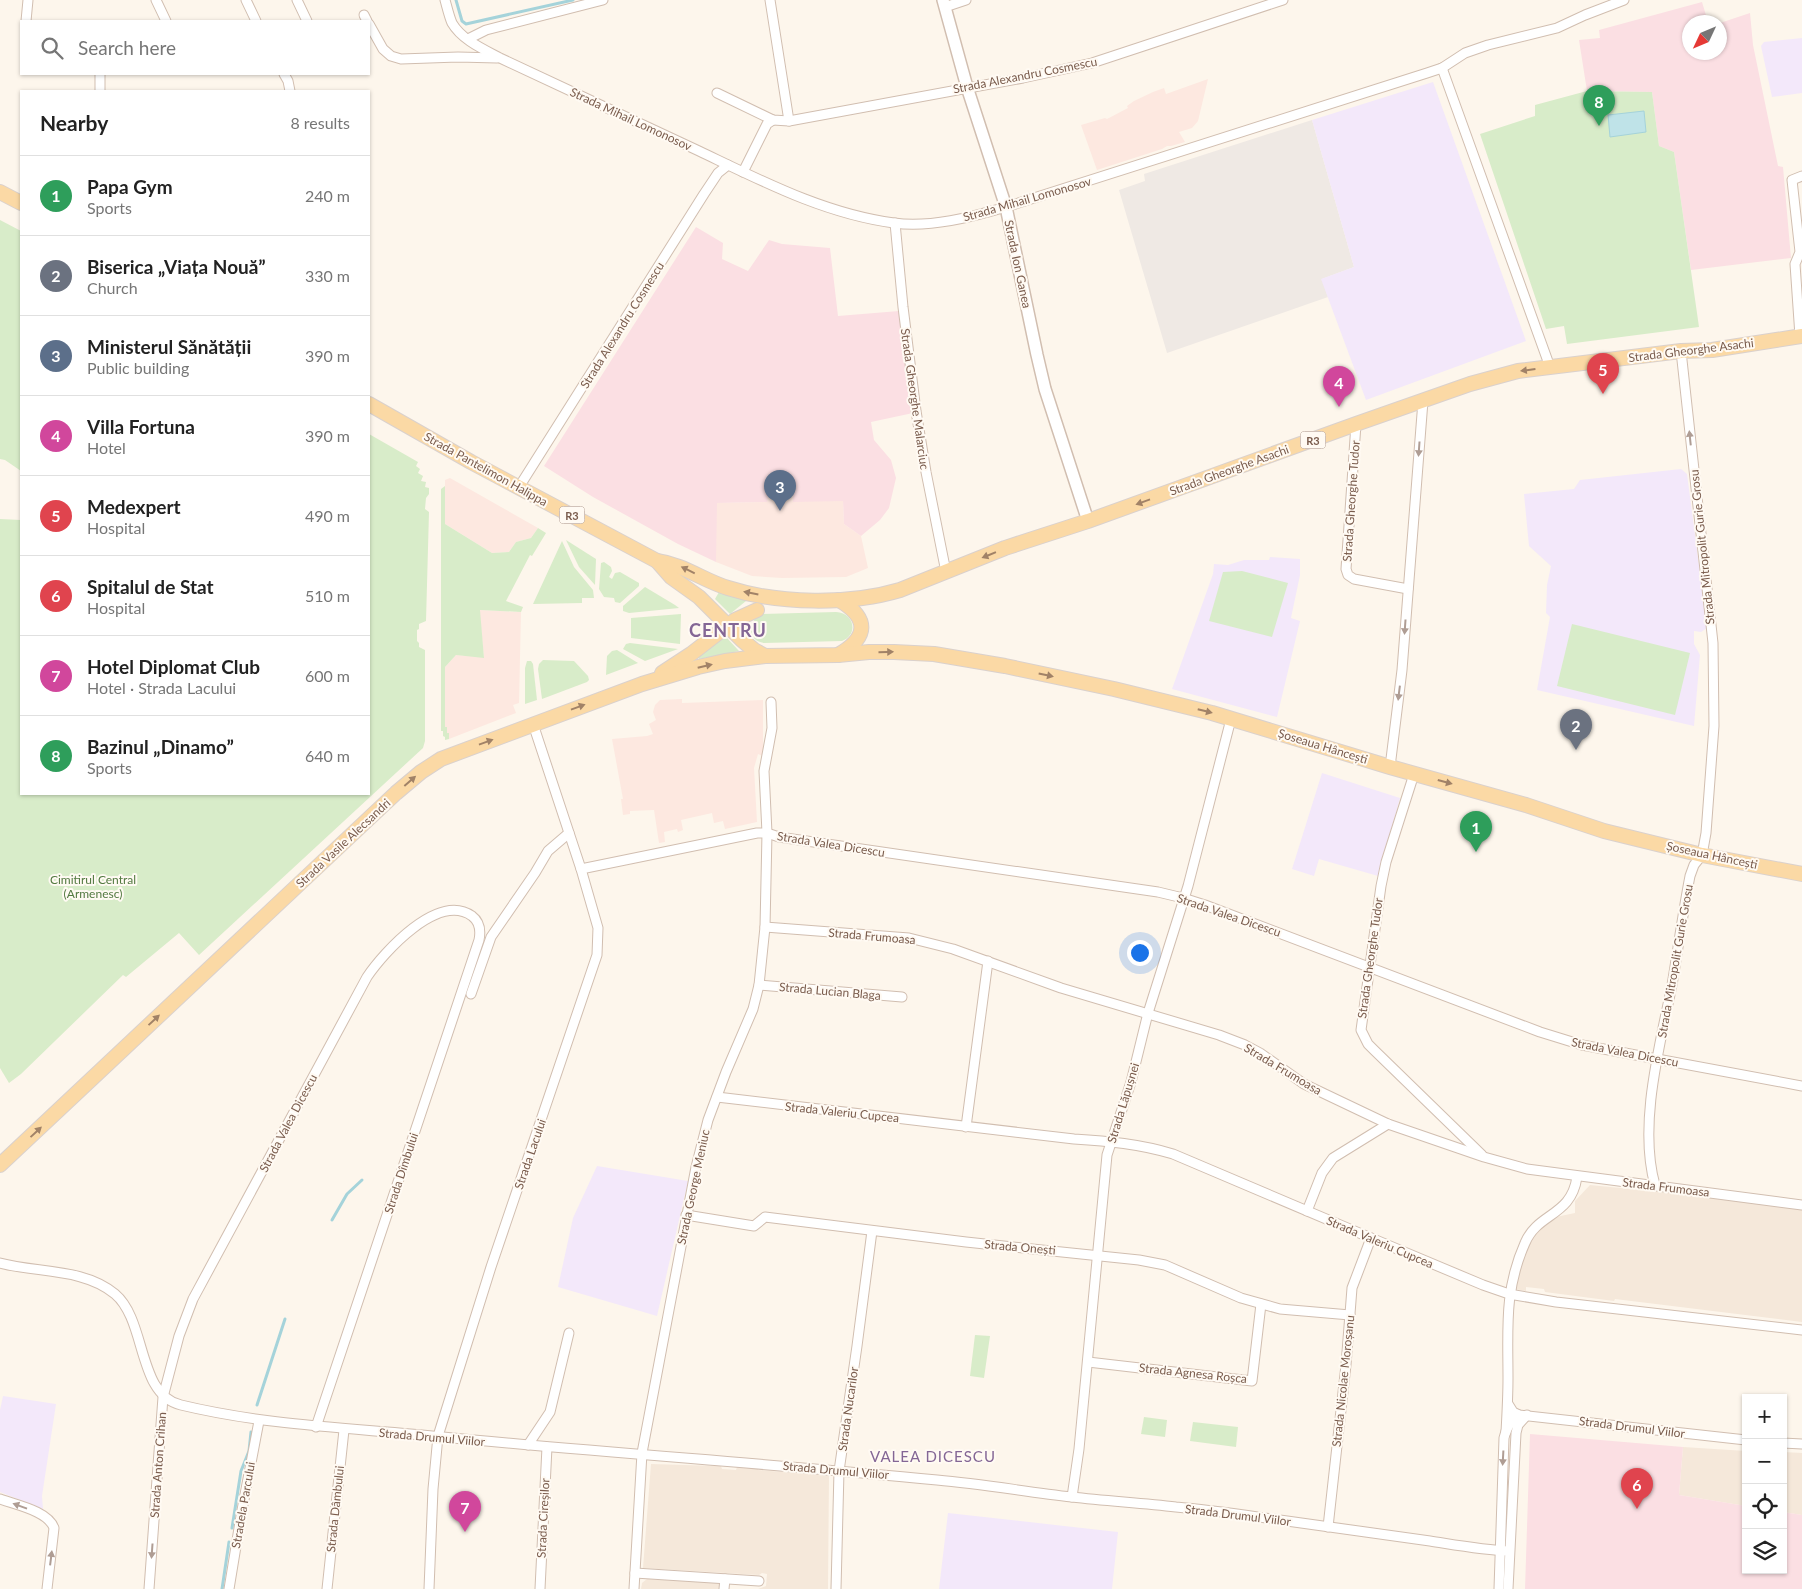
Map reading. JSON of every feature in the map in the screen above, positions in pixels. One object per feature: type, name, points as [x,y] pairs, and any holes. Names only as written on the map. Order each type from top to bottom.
[{"type":"main road","points":[[0,192],[20,202]]},
{"type":"main road","name":"Strada Gheorghe Asachi","points":[[839,600],[883,595],[1005,548],[1088,521],[1356,424],[1494,377],[1518,371],[1681,351],[1712,350],[1801,336]]},
{"type":"main road","name":"Strada Pantelimon Halippa","points":[[370,405],[657,561],[677,565],[727,588],[784,599]]},
{"type":"main road","name":"Strada Pantelimon Halippa","points":[[657,561],[671,577],[700,597],[750,647]]},
{"type":"main road","name":"R3","points":[[757,610],[784,599],[839,600]]},
{"type":"main road","points":[[838,655],[853,645],[862,626],[856,612],[839,600]]},
{"type":"main road","points":[[642,684],[682,661],[743,615],[757,610]]},
{"type":"main road","points":[[750,647],[745,638],[744,628],[748,618],[757,610]]},
{"type":"main road","name":"R3","points":[[750,647],[765,656]]},
{"type":"main road","name":"Șoseaua Hâncești","points":[[765,656],[894,652],[950,656],[1123,691],[1231,719],[1414,774],[1526,805],[1604,831],[1702,854],[1802,874]]},
{"type":"main road","name":"Strada Vasile Alecsandri","points":[[0,1165],[412,778],[441,759],[642,684],[716,663],[765,656]]},
{"type":"street","points":[[26,20],[28,0]]},
{"type":"street","points":[[156,0],[166,20]]},
{"type":"street","points":[[246,0],[256,20]]},
{"type":"street","points":[[297,0],[307,20]]},
{"type":"street","name":"Strada Mihail Lomonosov","points":[[445,0],[452,22],[459,32],[500,58],[789,193],[833,209],[895,223],[959,219],[1006,207],[1442,68],[1465,53],[1488,45],[1557,28],[1624,0]]},
{"type":"street","points":[[468,39],[486,30],[603,0]]},
{"type":"street","points":[[770,0],[790,121]]},
{"type":"street","name":"Strada Ion Ganea","points":[[966,0],[944,3],[967,87],[1006,207],[1045,389],[1088,521]]},
{"type":"street","name":"Strada Alexandru Cosmescu","points":[[717,92],[773,120],[790,121],[1023,78],[1092,63],[1283,0]]},
{"type":"street","points":[[370,25],[383,49],[391,56],[401,59],[500,58]]},
{"type":"street","points":[[1442,68],[1550,367]]},
{"type":"street","points":[[100,75],[100,90]]},
{"type":"street","points":[[285,75],[290,90]]},
{"type":"street","points":[[743,172],[767,124],[773,120]]},
{"type":"street","name":"Strada Alexandru Cosmescu","points":[[519,487],[704,194],[718,173],[728,165]]},
{"type":"street","points":[[1801,336],[1795,264],[1800,252],[1792,180],[1802,176]]},
{"type":"street","name":"Strada Gheorghe Malarciuc","points":[[895,223],[916,411],[946,572]]},
{"type":"street","name":"Strada Mitropolit Gurie Grosu","points":[[1655,1185],[1652,1175],[1649,1127],[1658,1059],[1690,876],[1694,865],[1702,854],[1706,833],[1714,726],[1713,643],[1681,351]]},
{"type":"street","points":[[1390,767],[1402,670],[1423,401]]},
{"type":"street","name":"Strada Gheorghe Tudor","points":[[1356,424],[1346,569],[1348,575],[1354,579],[1408,589]]},
{"type":"street","name":"Strada George Meniuc","points":[[634,1589],[642,1453],[686,1215],[708,1120],[753,1009],[759,985],[765,927],[767,833],[764,771],[772,728],[770,702]]},
{"type":"street","name":"Strada Lăpușnei","points":[[1072,1497],[1088,1362],[1107,1155],[1131,1082],[1148,1013],[1198,850],[1231,719]]},
{"type":"street","name":"Strada Lacului","points":[[429,1589],[433,1489],[438,1436],[492,1267],[597,955],[598,928],[581,869],[533,724]]},
{"type":"street","name":"Strada Gheorghe Tudor","points":[[1414,774],[1386,862],[1361,1026],[1364,1037],[1374,1050],[1484,1157]]},
{"type":"street","points":[[470,994],[491,937],[548,851],[569,833]]},
{"type":"street","name":"Strada Valea Dicescu","points":[[581,869],[757,833],[767,833],[779,837],[1134,888],[1183,898],[1369,966],[1540,1032],[1582,1045],[1802,1086]]},
{"type":"street","name":"Strada Valea Dicescu","points":[[163,1397],[180,1336],[193,1299],[367,978],[377,963],[401,938],[427,919],[455,909],[467,913],[475,919]]},
{"type":"street","name":"Strada Dîmbului","points":[[316,1427],[479,940],[480,932],[475,919]]},
{"type":"street","name":"Strada Frumoasa","points":[[765,927],[909,938],[946,946],[1061,988],[1219,1034],[1260,1053],[1304,1084],[1388,1124],[1484,1157],[1527,1169],[1577,1177],[1802,1204]]},
{"type":"street","points":[[966,1127],[988,961]]},
{"type":"street","name":"Strada Lucian Blaga","points":[[759,985],[902,997]]},
{"type":"street","name":"Strada Valeriu Cupcea","points":[[717,1097],[966,1127],[1074,1139],[1112,1141],[1150,1147],[1173,1154],[1483,1285],[1509,1294],[1556,1302],[1802,1330]]},
{"type":"street","points":[[1307,1211],[1322,1173],[1329,1162],[1388,1124]]},
{"type":"street","points":[[1508,1589],[1504,1551],[1509,1294],[1519,1257],[1529,1232],[1564,1207],[1575,1189],[1577,1177]]},
{"type":"street","name":"Strada Onești","points":[[686,1215],[754,1226],[765,1217],[1097,1254],[1165,1265],[1241,1298],[1280,1309],[1350,1315]]},
{"type":"street","name":"Strada Nucarilor","points":[[836,1589],[839,1471],[872,1230]]},
{"type":"street","name":"Strada Nicolae Moroșanu","points":[[1328,1527],[1352,1288],[1371,1238]]},
{"type":"street","name":"Strada Anton Crihan","points":[[0,1263],[66,1274],[92,1281],[117,1295],[131,1316],[154,1384],[163,1397],[149,1589]]},
{"type":"street","name":"Strada Agnesa Roșca","points":[[1088,1362],[1252,1381],[1262,1304]]},
{"type":"street","points":[[528,1446],[550,1412],[569,1333]]},
{"type":"street","name":"Strada Drumul Viilor","points":[[163,1397],[176,1404],[259,1420],[316,1427],[438,1436],[528,1446],[642,1453],[943,1480],[1072,1497],[1180,1507],[1504,1551]]},
{"type":"street","points":[[1508,1404],[1514,1412],[1523,1415]]},
{"type":"street","points":[[1506,1432],[1512,1419],[1523,1415]]},
{"type":"street","points":[[1499,1589],[1516,1432],[1523,1415]]},
{"type":"street","name":"Strada Drumul Viilor","points":[[1523,1415],[1742,1440]]},
{"type":"street","name":"Stradela Parcului","points":[[229,1589],[259,1420]]},
{"type":"street","name":"Strada Dâmbului","points":[[327,1589],[344,1430]]},
{"type":"street","points":[[1787,1443],[1802,1444]]},
{"type":"street","name":"Strada Cireșilor","points":[[540,1589],[547,1447]]},
{"type":"street","points":[[0,1499],[43,1515],[52,1523],[54,1528],[47,1589]]},
{"type":"street","points":[[635,1573],[759,1581]]},
{"type":"street","points":[[724,1589],[725,1579]]},
{"type":"shaded area","points":[[1702,2],[1706,15],[1682,15],[1682,60],[1727,60],[1727,21],[1750,13],[1753,45],[1778,166],[1783,167],[1791,258],[1691,270],[1674,152],[1659,146],[1652,92],[1587,91],[1579,40],[1600,38],[1599,30]]},
{"type":"shaded area","points":[[1802,38],[1802,93],[1772,97],[1761,46],[1764,42]]},
{"type":"shaded area","points":[[1208,79],[1198,121],[1192,128],[1179,132],[1185,142],[1167,146],[1097,170],[1081,125],[1107,119],[1128,108],[1127,106],[1134,101],[1164,88],[1166,94]]},
{"type":"shaded area","points":[[1433,82],[1526,341],[1366,400],[1321,279],[1354,267],[1312,120]]},
{"type":"shaded area","points":[[1312,120],[1354,267],[1322,279],[1328,297],[1167,353],[1119,190],[1145,181],[1144,174]]},
{"type":"shaded area","points":[[696,227],[723,243],[722,259],[748,271],[769,240],[782,244],[830,248],[838,316],[899,311],[913,413],[871,422],[874,440],[891,460],[896,478],[889,508],[880,520],[861,536],[844,524],[843,501],[793,502],[793,496],[768,496],[767,502],[717,503],[716,562],[678,544],[593,497],[544,466]]},
{"type":"shaded area","points":[[1681,469],[1687,474],[1707,626],[1701,632],[1694,631],[1694,644],[1700,655],[1694,726],[1537,690],[1550,617],[1546,613],[1547,585],[1551,566],[1529,546],[1524,494],[1574,489],[1580,480]]},
{"type":"shaded area","points":[[450,478],[538,528],[531,538],[516,542],[509,552],[492,553],[445,524],[445,480]]},
{"type":"shaded area","points":[[767,496],[793,496],[793,501],[843,501],[844,524],[861,536],[868,568],[846,577],[782,578],[752,576],[716,562],[716,503],[767,502]]},
{"type":"shaded area","points":[[1270,557],[1300,559],[1300,575],[1291,618],[1300,621],[1277,717],[1172,689],[1213,574],[1214,564],[1228,565],[1244,560],[1269,560]]},
{"type":"shaded area","points":[[479,610],[521,612],[519,703],[513,705],[516,713],[449,739],[449,733],[447,733],[445,727],[445,667],[456,655],[484,657]]},
{"type":"shaded area","points":[[682,699],[682,703],[763,700],[763,756],[758,754],[754,768],[757,822],[725,829],[723,821],[714,823],[712,813],[681,820],[683,830],[678,832],[677,829],[664,832],[665,842],[659,843],[654,810],[630,811],[630,814],[623,815],[621,799],[623,799],[612,739],[653,734],[649,724],[656,720],[653,712],[655,705],[660,700]]},
{"type":"shaded area","points":[[1322,773],[1400,798],[1378,876],[1319,859],[1314,876],[1292,869]]},
{"type":"shaded area","points":[[597,1166],[688,1181],[657,1316],[558,1287],[573,1218]]},
{"type":"shaded area","points":[[1590,1185],[1802,1209],[1802,1322],[1615,1299],[1614,1301],[1545,1292],[1544,1289],[1526,1287],[1526,1291],[1515,1289],[1533,1234],[1556,1217],[1575,1213],[1575,1201]]},
{"type":"shaded area","points":[[3,1396],[56,1404],[42,1496],[43,1509],[0,1492],[0,1410]]},
{"type":"shaded area","points":[[1530,1434],[1683,1447],[1679,1495],[1742,1505],[1742,1574],[1787,1574],[1787,1513],[1802,1515],[1802,1589],[1525,1589]]},
{"type":"shaded area","points":[[1683,1447],[1742,1451],[1742,1505],[1679,1495]]},
{"type":"shaded area","points":[[1787,1452],[1802,1453],[1802,1515],[1787,1513]]},
{"type":"shaded area","points":[[651,1464],[721,1466],[722,1469],[736,1470],[737,1467],[758,1468],[758,1470],[829,1476],[828,1589],[758,1589],[766,1586],[767,1574],[762,1573],[759,1575],[643,1568]]},
{"type":"shaded area","points":[[948,1513],[1118,1532],[1112,1589],[939,1589]]},
{"type":"shaded area","points":[[647,1579],[719,1583],[721,1589],[641,1589],[642,1583]]},
{"type":"green space","points":[[1587,91],[1652,92],[1659,146],[1674,152],[1699,327],[1567,344],[1564,326],[1546,329],[1480,134],[1535,116],[1535,105]]},
{"type":"green space","points":[[0,220],[20,230],[20,470],[5,460],[0,459]]},
{"type":"green space","name":"Cimitirul Central (Armenesc)","points":[[370,435],[418,462],[416,466],[420,469],[418,473],[423,476],[421,481],[426,482],[425,487],[429,488],[425,509],[429,512],[426,621],[419,624],[419,629],[417,630],[419,647],[425,650],[425,741],[423,748],[199,955],[179,933],[126,977],[123,975],[21,1074],[9,1083],[0,1068],[0,519],[20,520],[20,795],[370,795]]},
{"type":"green space","points":[[445,486],[445,524],[492,553],[509,552],[516,542],[531,538],[538,528],[546,533],[532,556],[530,555],[506,601],[523,607],[521,612],[480,610],[484,658],[456,655],[445,667],[445,727],[447,727],[447,733],[449,733],[449,739],[445,740],[443,731],[441,731],[441,489]]},
{"type":"green space","points":[[566,540],[596,559],[595,585],[579,567]]},
{"type":"green space","points":[[562,541],[574,567],[593,590],[594,598],[582,598],[582,603],[533,604]]},
{"type":"green space","points":[[604,562],[611,567],[612,571],[609,577],[612,579],[615,573],[620,572],[639,583],[639,586],[620,603],[615,602],[614,598],[604,597],[599,589],[601,563]]},
{"type":"green space","points":[[1242,571],[1288,583],[1272,637],[1209,621],[1223,572]]},
{"type":"green space","points":[[645,587],[679,608],[629,613],[623,611],[623,606]]},
{"type":"green space","points":[[719,592],[746,601],[730,614],[715,599]]},
{"type":"green space","points":[[836,612],[847,616],[852,624],[851,634],[842,641],[764,643],[754,639],[751,631],[753,622],[761,614]]},
{"type":"green space","points":[[681,614],[680,644],[631,638],[631,618]]},
{"type":"green space","points":[[1572,624],[1690,653],[1675,715],[1557,686]]},
{"type":"green space","points":[[726,637],[739,651],[699,659],[698,656]]},
{"type":"green space","points":[[626,644],[678,649],[645,661],[623,649]]},
{"type":"green space","points":[[617,650],[638,663],[606,675],[607,656],[612,651]]},
{"type":"green space","points":[[543,660],[574,661],[588,676],[589,680],[542,699],[538,669],[539,664]]},
{"type":"green space","points":[[527,661],[531,661],[533,664],[537,700],[525,704],[525,668]]},
{"type":"green space","points":[[975,1335],[990,1336],[984,1378],[970,1376]]},
{"type":"green space","points":[[1144,1417],[1167,1420],[1165,1437],[1141,1434]]},
{"type":"green space","points":[[1193,1422],[1238,1427],[1236,1447],[1190,1441]]},
{"type":"water","points":[[1644,111],[1646,132],[1610,137],[1608,115]]},
{"type":"waterway","points":[[456,0],[462,21],[466,24],[573,0]]},
{"type":"waterway","points":[[332,1220],[347,1194],[362,1180]]},
{"type":"waterway","points":[[257,1405],[285,1319]]},
{"type":"waterway","points":[[232,1528],[241,1471],[249,1451],[251,1432]]},
{"type":"waterway","points":[[222,1589],[229,1542]]},
{"type":"place","name":"Bazinul „Dinamo”","points":[[1599,126]]},
{"type":"place","name":"Medexpert","points":[[1603,394]]},
{"type":"place","name":"Villa Fortuna","points":[[1339,407]]},
{"type":"place","name":"Ministerul Sănătății","points":[[780,511]]},
{"type":"place","name":"Biserica „Viața Nouă”","points":[[1576,750]]},
{"type":"place","name":"Papa Gym","points":[[1476,852]]},
{"type":"place","name":"Spitalul de Stat","points":[[1637,1509]]},
{"type":"place","name":"Hotel Diplomat Club","points":[[465,1532]]},
{"type":"district","name":"CENTRU","points":[[728,630]]},
{"type":"district","name":"VALEA DICESCU","points":[[933,1456]]}]
